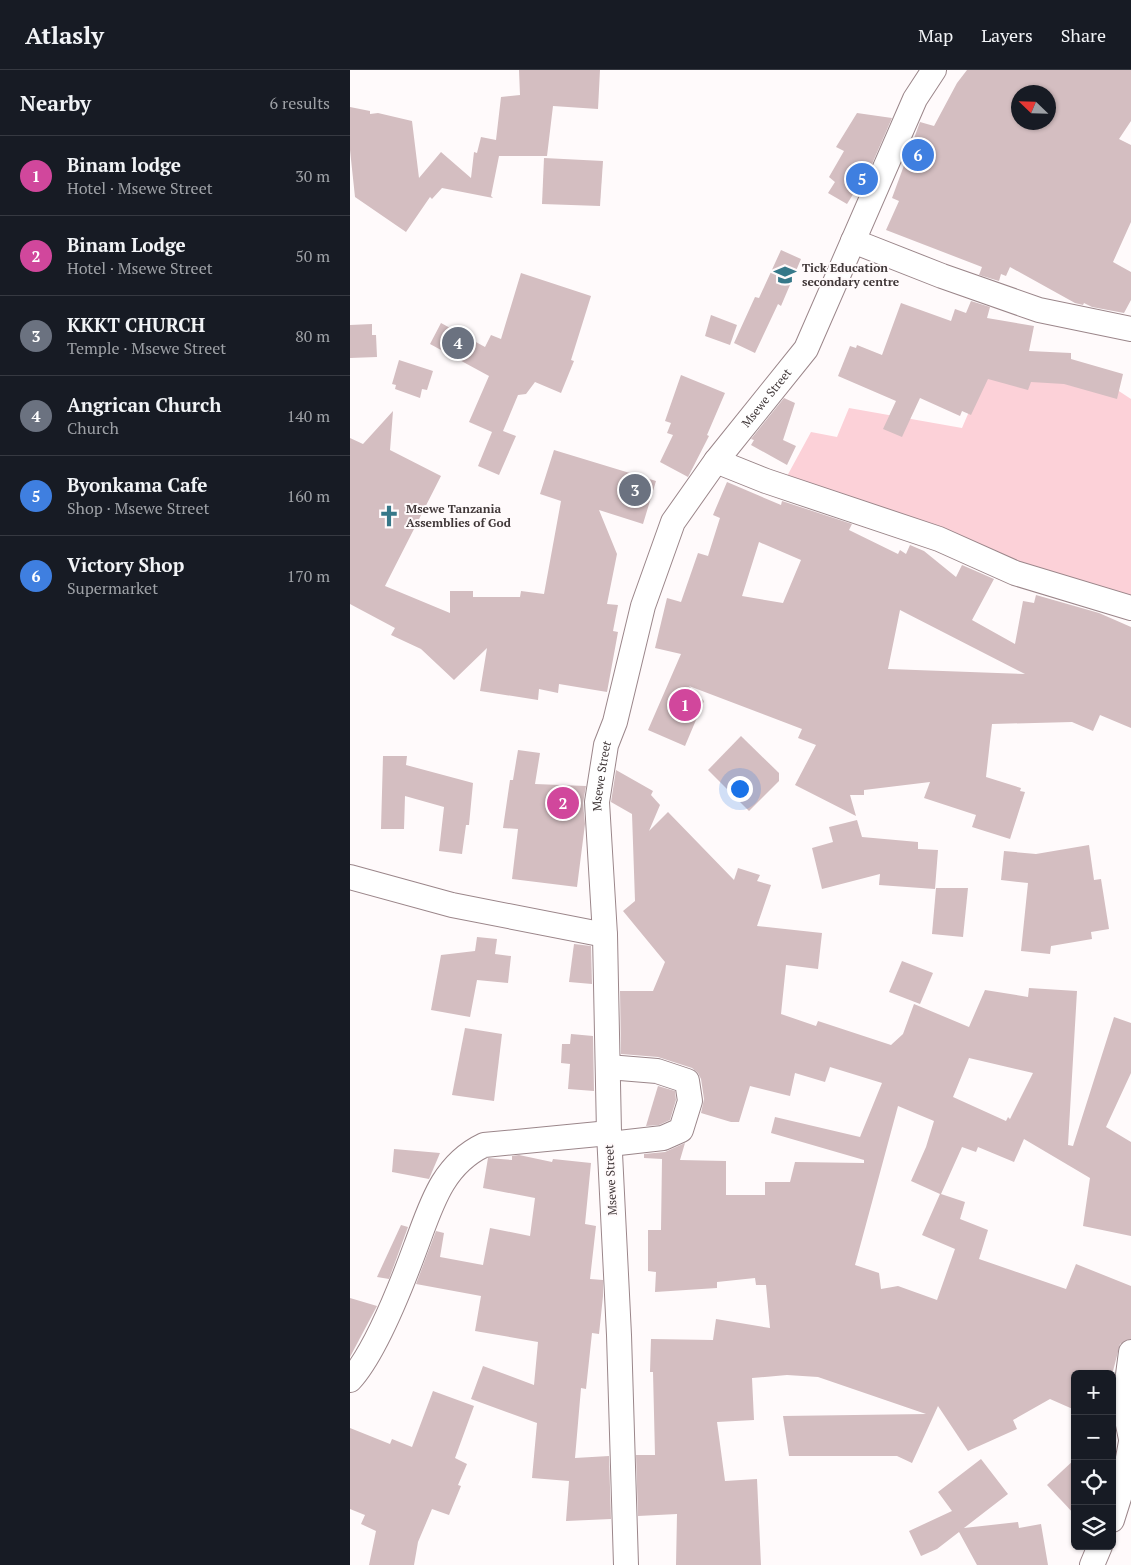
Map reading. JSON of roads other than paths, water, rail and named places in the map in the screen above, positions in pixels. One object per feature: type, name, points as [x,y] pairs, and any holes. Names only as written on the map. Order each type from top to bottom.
[{"type":"street","name":"Msewe Street","points":[[626,1565],[619,1335],[610,1139],[605,935],[597,802],[606,745],[615,722],[643,606],[673,522],[716,461],[806,349],[915,99],[934,70]]},
{"type":"street","points":[[853,241],[942,276],[1039,310],[1131,329]]},
{"type":"street","points":[[716,461],[775,484],[939,538],[1015,573],[1131,608]]},
{"type":"street","points":[[350,877],[452,905],[605,935]]},
{"type":"street","points":[[350,1380],[377,1338],[416,1247],[435,1194],[446,1176],[466,1155],[484,1144],[663,1138],[681,1130],[690,1101],[687,1081],[657,1071],[608,1067]]},
{"type":"street","points":[[1116,1508],[1123,1486],[1131,1441],[1124,1405],[1131,1352]]},
{"type":"street","points":[[1092,1565],[1098,1550]]},
{"type":"place","name":"Victory Shop","points":[[918,155]]},
{"type":"place","name":"Byonkama Cafe","points":[[862,179]]},
{"type":"place","name":"Tick Education secondary centre","points":[[785,275]]},
{"type":"place","name":"Angrican Church","points":[[458,343]]},
{"type":"place","name":"KKKT CHURCH","points":[[635,490]]},
{"type":"place","name":"Msewe Tanzania Assemblies of God","points":[[389,516]]},
{"type":"place","name":"Binam lodge","points":[[685,705]]},
{"type":"place","name":"Binam Lodge","points":[[563,803]]}]
